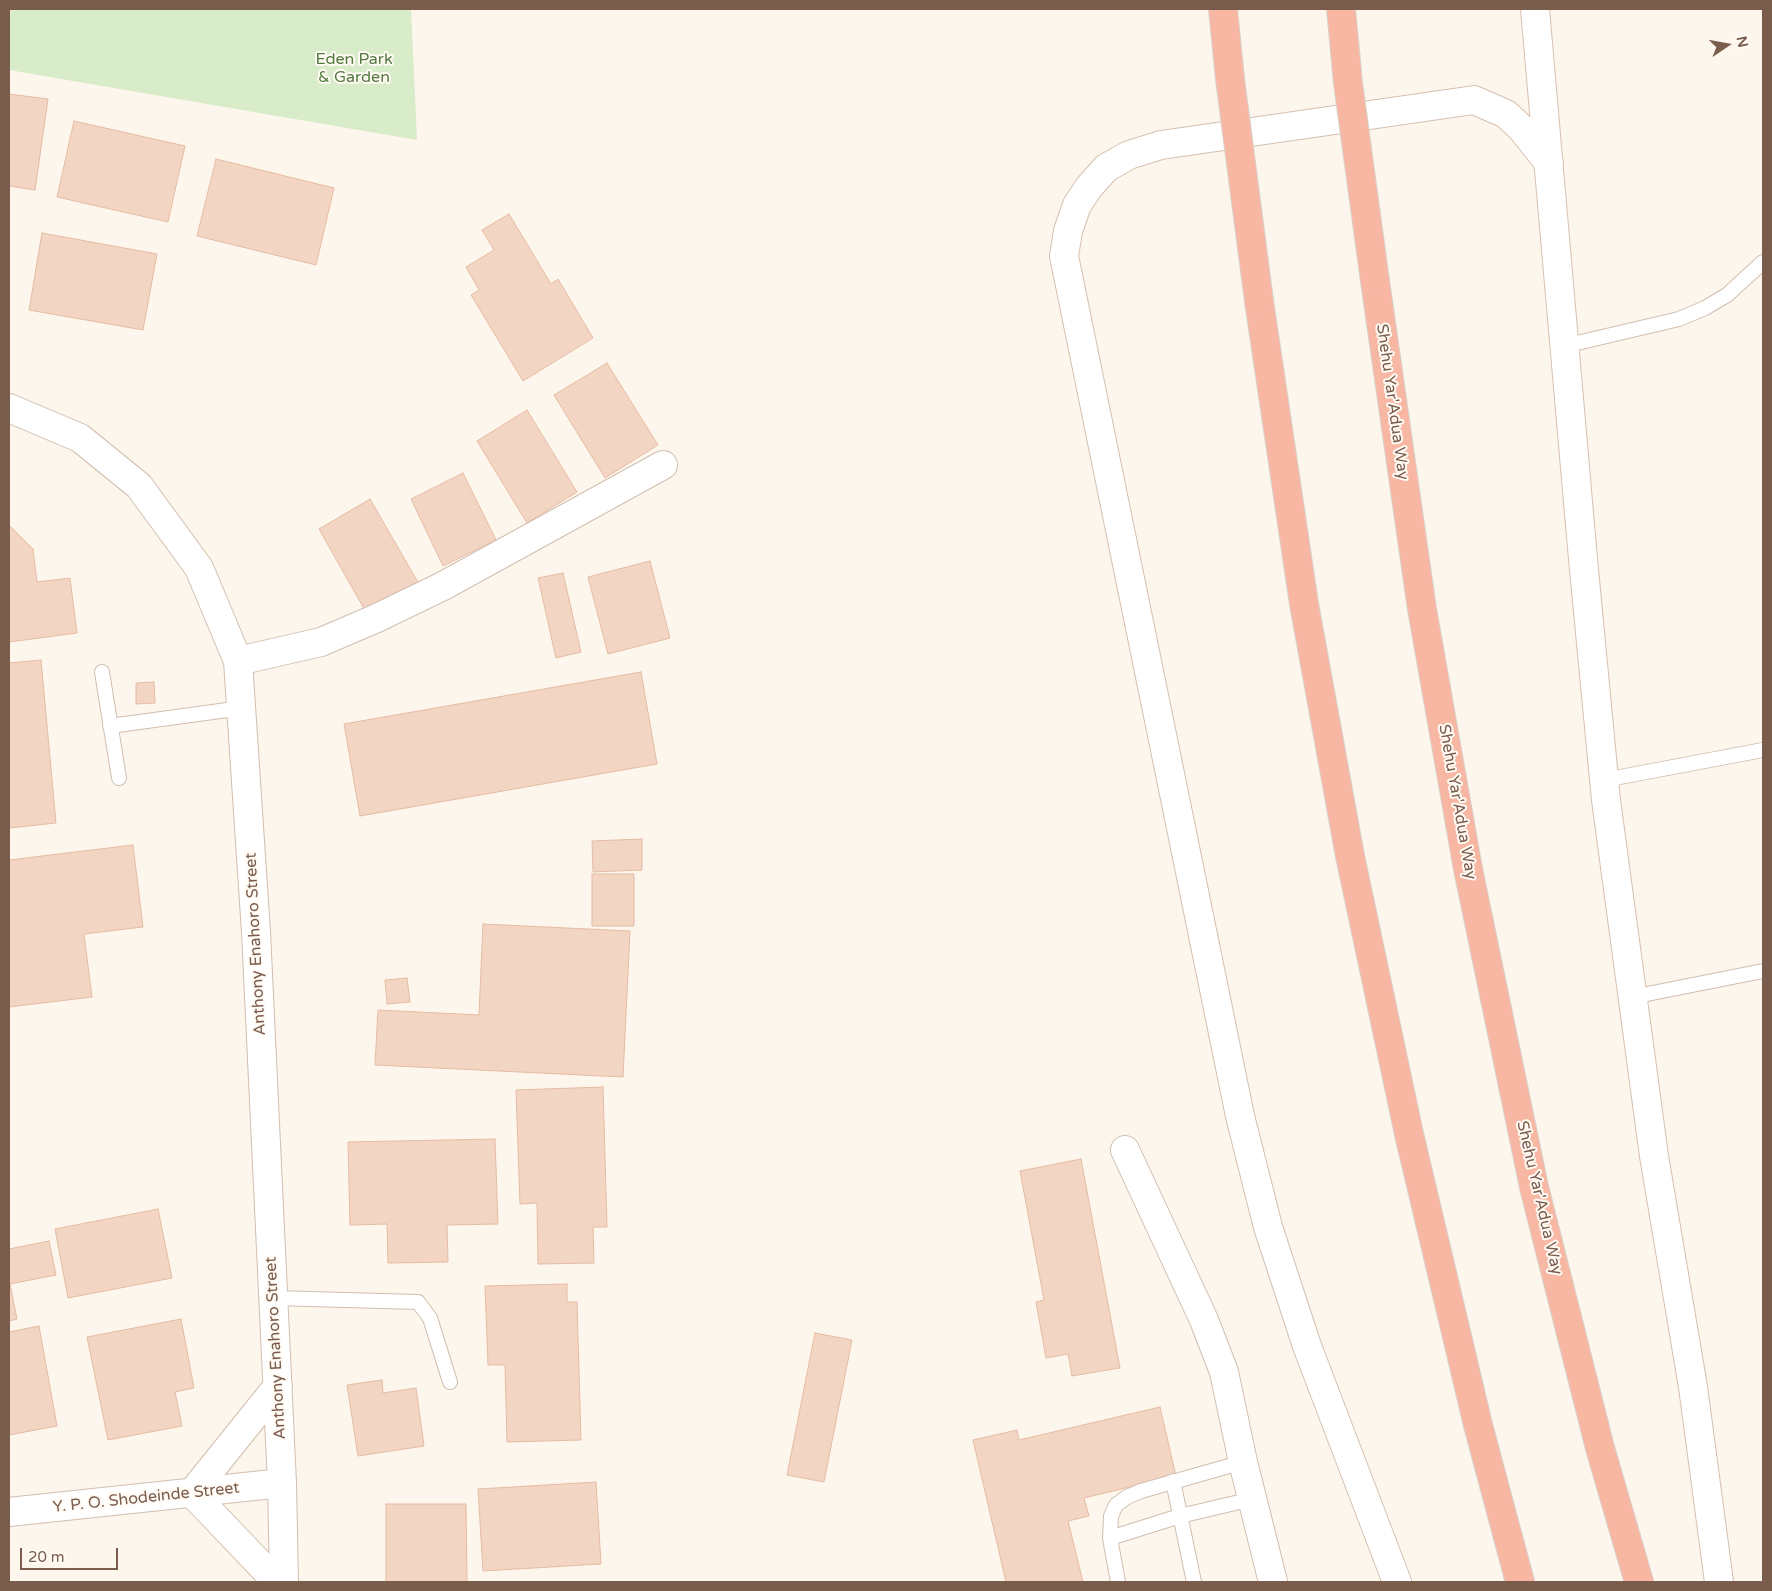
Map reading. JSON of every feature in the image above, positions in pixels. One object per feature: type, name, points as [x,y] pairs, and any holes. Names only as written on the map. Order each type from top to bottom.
[{"type":"highway","points":[[1223,9],[1230,79],[1259,301],[1304,604],[1350,856],[1411,1143],[1516,1575]]},
{"type":"highway","name":"Shehu Yar'Adua Way","points":[[1341,9],[1348,83],[1422,609],[1468,869],[1534,1187],[1600,1448],[1639,1582]]},
{"type":"street","points":[[1535,9],[1604,780],[1656,1166],[1693,1387],[1718,1582]]},
{"type":"street","points":[[1397,1582],[1306,1346],[1268,1227],[1240,1116],[1064,256],[1068,231],[1077,205],[1089,187],[1106,168],[1114,163],[1129,155],[1161,145],[1474,100],[1506,114],[1521,128],[1548,163]]},
{"type":"street","name":"Anthony Enahoro Street","points":[[9,408],[80,438],[139,486],[199,568],[238,661],[256,932],[278,1386],[284,1582]]},
{"type":"street","points":[[238,661],[321,642],[377,618],[443,586],[662,465]]},
{"type":"street","points":[[1125,1150],[1204,1320],[1224,1372],[1243,1462],[1273,1582]]},
{"type":"street","points":[[277,1582],[192,1493],[278,1386]]},
{"type":"street","name":"Y. P. O. Shodeinde Street","points":[[9,1512],[282,1483]]},
{"type":"lane","points":[[1564,346],[1679,318],[1705,308],[1727,295],[1763,262]]},
{"type":"lane","points":[[102,672],[119,778]]},
{"type":"lane","points":[[110,726],[242,708]]},
{"type":"lane","points":[[1604,780],[1763,750]]},
{"type":"lane","points":[[1632,997],[1763,971]]},
{"type":"lane","points":[[274,1298],[418,1302],[430,1318],[450,1382]]},
{"type":"lane","points":[[1118,1582],[1110,1538],[1111,1516],[1116,1506],[1127,1497],[1173,1481],[1243,1462]]},
{"type":"lane","points":[[1173,1481],[1194,1582]]},
{"type":"lane","points":[[1110,1538],[1180,1516],[1252,1499]]},
{"type":"green space","name":"Eden Park & Garden","points":[[9,9],[411,9],[417,140],[9,70]]},
{"type":"building","points":[[9,94],[48,99],[35,190],[9,186]]},
{"type":"building","points":[[74,121],[185,146],[168,222],[57,197]]},
{"type":"building","points":[[216,159],[334,188],[316,265],[197,236]]},
{"type":"building","points":[[509,214],[551,284],[558,279],[593,338],[523,381],[471,295],[479,290],[466,267],[494,250],[482,230]]},
{"type":"building","points":[[42,233],[157,254],[143,330],[29,310]]},
{"type":"building","points":[[607,363],[658,445],[605,478],[554,395]]},
{"type":"building","points":[[527,410],[577,492],[527,523],[477,441]]},
{"type":"building","points":[[463,473],[496,540],[443,566],[411,499]]},
{"type":"building","points":[[370,499],[419,584],[367,614],[319,529]]},
{"type":"building","points":[[9,525],[33,549],[37,582],[70,578],[77,633],[9,642]]},
{"type":"building","points":[[650,561],[670,638],[608,654],[588,577]]},
{"type":"building","points":[[563,573],[581,652],[556,658],[538,578]]},
{"type":"building","points":[[41,660],[56,823],[9,828],[9,663]]},
{"type":"building","points":[[641,672],[657,764],[360,816],[344,724]]},
{"type":"building","points":[[154,682],[155,703],[136,704],[136,683]]},
{"type":"building","points":[[642,839],[642,870],[593,872],[592,841]]},
{"type":"building","points":[[133,845],[143,927],[84,934],[92,997],[9,1007],[9,860]]},
{"type":"building","points":[[592,874],[634,874],[634,926],[592,926]]},
{"type":"building","points":[[483,924],[630,931],[623,1077],[375,1065],[378,1010],[479,1015]]},
{"type":"building","points":[[407,978],[410,1002],[387,1004],[385,980]]},
{"type":"building","points":[[603,1087],[607,1227],[593,1227],[594,1263],[538,1264],[537,1203],[520,1204],[516,1090]]},
{"type":"building","points":[[495,1139],[498,1224],[447,1225],[448,1262],[388,1263],[387,1224],[350,1225],[348,1142]]},
{"type":"building","points":[[1081,1159],[1120,1368],[1072,1376],[1068,1354],[1046,1358],[1036,1302],[1044,1300],[1020,1171]]},
{"type":"building","points":[[158,1209],[172,1278],[68,1298],[55,1229]]},
{"type":"building","points":[[49,1241],[56,1275],[10,1284],[17,1319],[9,1321],[9,1249]]},
{"type":"building","points":[[567,1284],[567,1302],[577,1302],[581,1440],[507,1442],[505,1365],[488,1365],[485,1286]]},
{"type":"building","points":[[181,1319],[194,1388],[175,1392],[182,1426],[108,1440],[87,1337]]},
{"type":"building","points":[[39,1326],[57,1426],[9,1435],[9,1332]]},
{"type":"building","points":[[815,1333],[852,1340],[824,1482],[787,1475]]},
{"type":"building","points":[[382,1380],[383,1393],[416,1388],[424,1446],[358,1456],[347,1385]]},
{"type":"building","points":[[1160,1407],[1176,1476],[1084,1498],[1089,1516],[1068,1521],[1083,1582],[1006,1582],[973,1440],[1017,1430],[1019,1440]]},
{"type":"building","points":[[596,1482],[601,1564],[483,1571],[478,1489]]},
{"type":"building","points":[[386,1504],[466,1504],[467,1582],[386,1582]]}]
